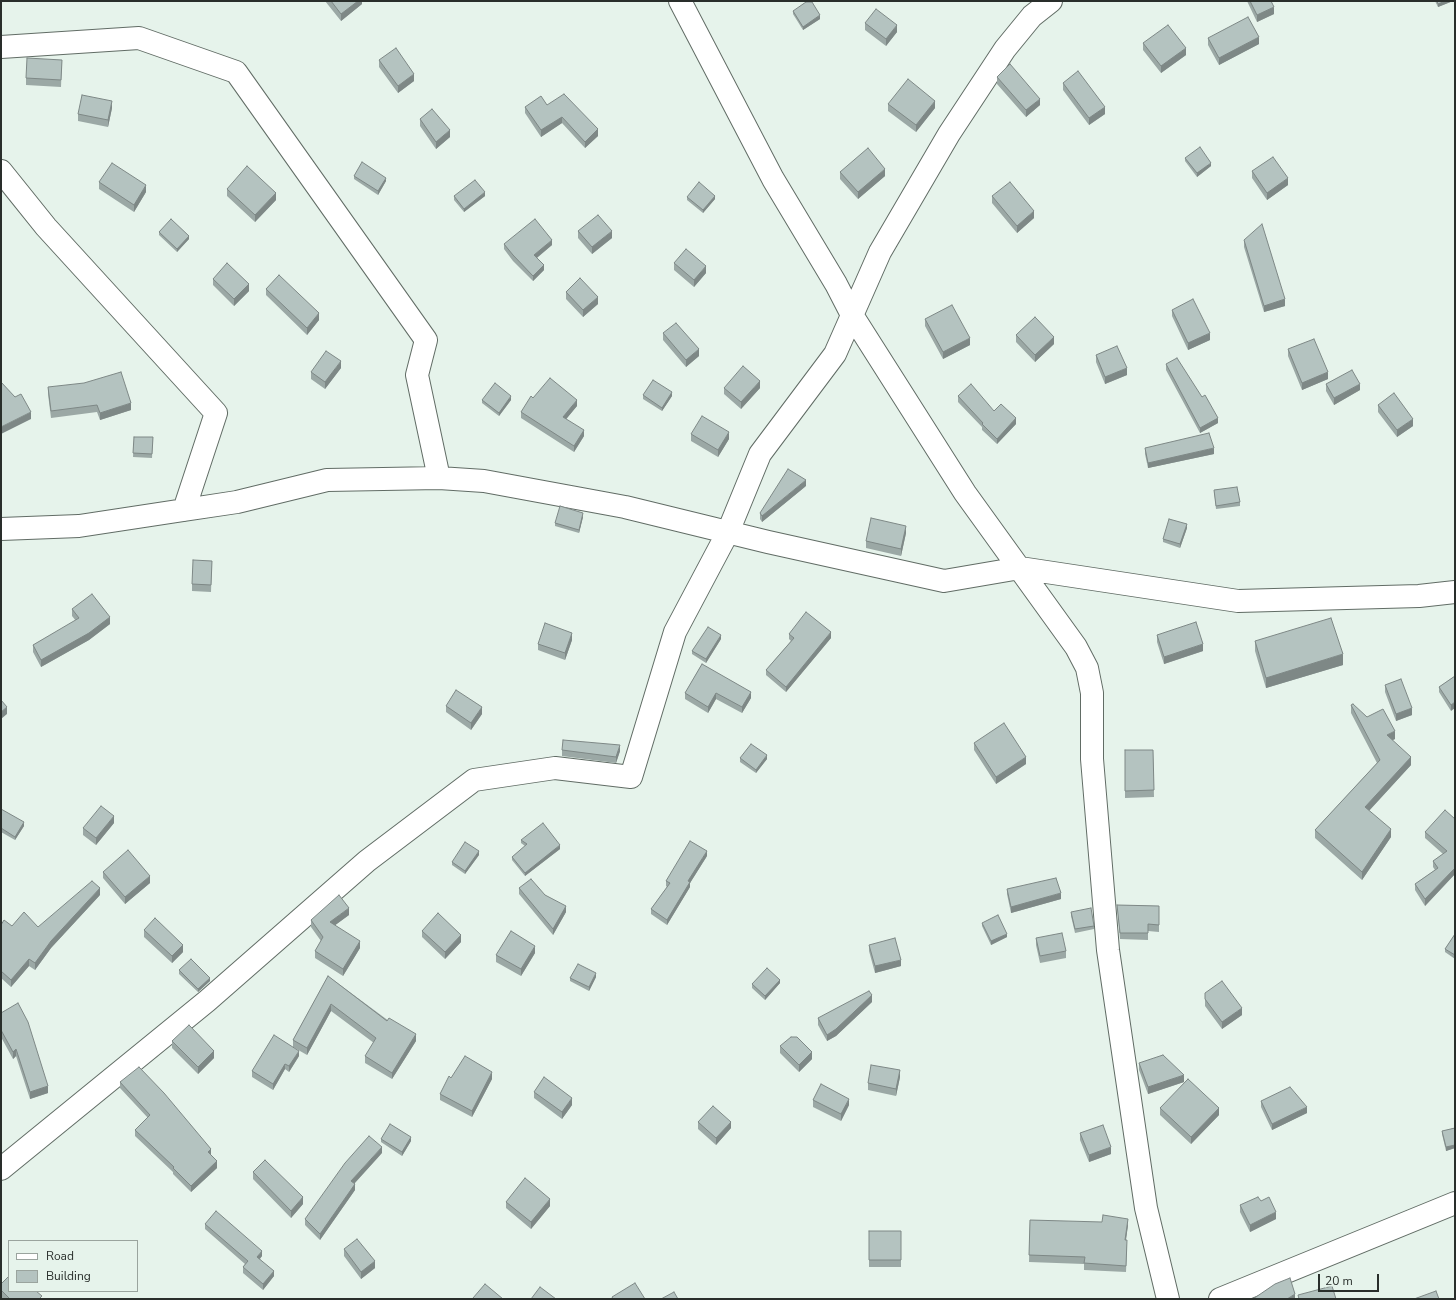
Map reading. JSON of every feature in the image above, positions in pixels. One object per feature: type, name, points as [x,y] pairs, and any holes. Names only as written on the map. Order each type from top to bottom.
[{"type":"street","points":[[680,1],[772,179],[836,284],[852,315],[965,493],[1076,647],[1087,668],[1092,693],[1092,759],[1108,950],[1146,1208],[1168,1299]]},
{"type":"street","points":[[1,1169],[207,1001],[367,861],[474,780],[555,768],[631,777],[675,632],[728,532],[760,454],[835,354],[880,252],[949,134],[1005,49],[1032,16],[1051,1]]},
{"type":"street","points":[[1,47],[139,38],[236,72],[426,340],[417,375],[439,478]]},
{"type":"street","points":[[1,171],[46,227],[216,413],[184,510]]},
{"type":"street","points":[[1,529],[79,526],[237,502],[327,480],[439,478],[484,481],[625,507],[944,581],[1020,568],[1238,601],[1419,596],[1455,592]]},
{"type":"street","points":[[1220,1299],[1455,1203]]},
{"type":"building","points":[[331,1],[358,1],[341,14]]},
{"type":"building","points":[[1250,1],[1271,1],[1274,7],[1257,15]]},
{"type":"building","points":[[1437,1],[1445,1],[1438,4]]},
{"type":"building","points":[[806,2],[812,2],[820,15],[803,27],[793,11]]},
{"type":"building","points":[[876,9],[897,25],[886,39],[865,23]]},
{"type":"building","points":[[1248,17],[1259,37],[1219,58],[1208,38]]},
{"type":"building","points":[[1168,25],[1186,48],[1161,66],[1143,43]]},
{"type":"building","points":[[396,48],[414,74],[398,86],[379,60]]},
{"type":"building","points":[[27,58],[62,60],[61,80],[26,78]]},
{"type":"building","points":[[1010,64],[1040,99],[1026,110],[997,77]]},
{"type":"building","points":[[1078,71],[1105,107],[1089,118],[1063,83]]},
{"type":"building","points":[[908,79],[935,101],[916,125],[888,104]]},
{"type":"building","points":[[564,94],[598,129],[585,142],[562,117],[541,130],[525,107],[541,96],[547,105]]},
{"type":"building","points":[[82,95],[112,101],[108,120],[78,114]]},
{"type":"building","points":[[432,109],[450,130],[436,142],[420,119]]},
{"type":"building","points":[[1200,147],[1211,163],[1197,173],[1185,158]]},
{"type":"building","points":[[868,148],[885,169],[858,192],[840,172]]},
{"type":"building","points":[[1273,157],[1288,178],[1267,193],[1252,171]]},
{"type":"building","points":[[362,162],[386,178],[378,191],[354,176]]},
{"type":"building","points":[[112,163],[146,185],[134,205],[99,182]]},
{"type":"building","points":[[247,166],[276,193],[255,215],[227,189]]},
{"type":"building","points":[[475,180],[485,192],[464,209],[454,196]]},
{"type":"building","points":[[699,182],[715,196],[703,210],[687,197]]},
{"type":"building","points":[[1010,182],[1034,211],[1017,226],[992,196]]},
{"type":"building","points":[[598,215],[612,231],[592,247],[578,231]]},
{"type":"building","points":[[171,219],[189,236],[177,249],[159,232]]},
{"type":"building","points":[[535,219],[552,240],[534,255],[544,265],[533,276],[504,244]]},
{"type":"building","points":[[1262,224],[1285,299],[1264,306],[1244,240]]},
{"type":"building","points":[[686,249],[706,266],[694,280],[674,263]]},
{"type":"building","points":[[227,263],[249,284],[234,299],[213,279]]},
{"type":"building","points":[[279,275],[319,313],[307,328],[266,289]]},
{"type":"building","points":[[580,278],[598,297],[583,310],[566,292]]},
{"type":"building","points":[[1193,299],[1210,333],[1188,343],[1172,310]]},
{"type":"building","points":[[952,305],[970,338],[943,352],[925,319]]},
{"type":"building","points":[[1035,317],[1054,337],[1035,355],[1016,335]]},
{"type":"building","points":[[676,323],[699,349],[686,360],[663,333]]},
{"type":"building","points":[[1314,339],[1328,372],[1302,383],[1288,349]]},
{"type":"building","points":[[1117,346],[1127,368],[1105,377],[1096,355]]},
{"type":"building","points":[[326,351],[341,361],[325,382],[311,372]]},
{"type":"building","points":[[1177,358],[1202,397],[1205,395],[1218,418],[1200,428],[1166,364]]},
{"type":"building","points":[[743,366],[760,381],[741,402],[724,388]]},
{"type":"building","points":[[1352,370],[1360,384],[1334,398],[1326,384]]},
{"type":"building","points":[[121,372],[131,403],[100,413],[97,405],[51,411],[48,387],[84,383]]},
{"type":"building","points":[[550,378],[577,400],[563,417],[584,430],[574,446],[521,412],[531,396],[533,398]]},
{"type":"building","points":[[653,380],[672,392],[662,408],[643,395]]},
{"type":"building","points":[[1,382],[15,397],[21,394],[31,412],[1,427]]},
{"type":"building","points":[[495,383],[511,396],[499,413],[482,400]]},
{"type":"building","points":[[971,384],[994,411],[1001,404],[1016,418],[997,439],[958,396]]},
{"type":"building","points":[[1394,393],[1413,419],[1397,430],[1378,405]]},
{"type":"building","points":[[702,416],[729,432],[718,450],[691,434]]},
{"type":"building","points":[[1209,433],[1214,448],[1148,463],[1145,448]]},
{"type":"building","points":[[134,437],[153,437],[152,454],[133,453]]},
{"type":"building","points":[[788,469],[806,480],[762,516],[760,513]]},
{"type":"building","points":[[1237,487],[1240,502],[1216,506],[1214,490]]},
{"type":"building","points":[[560,506],[583,513],[579,530],[555,523]]},
{"type":"building","points":[[871,518],[906,526],[901,549],[866,541]]},
{"type":"building","points":[[1169,519],[1187,524],[1180,544],[1163,539]]},
{"type":"building","points":[[193,560],[212,561],[211,585],[192,584]]},
{"type":"building","points":[[92,594],[110,617],[89,633],[41,660],[33,645],[79,618],[72,609]]},
{"type":"building","points":[[806,612],[831,632],[786,687],[766,670],[794,638],[789,634]]},
{"type":"building","points":[[1331,618],[1343,654],[1266,678],[1255,641]]},
{"type":"building","points":[[1196,622],[1203,644],[1164,657],[1157,635]]},
{"type":"building","points":[[545,623],[572,633],[565,653],[538,644]]},
{"type":"building","points":[[708,627],[721,635],[706,659],[692,651]]},
{"type":"building","points":[[702,664],[751,692],[742,707],[716,693],[708,707],[685,693]]},
{"type":"building","points":[[1455,676],[1455,702],[1451,705],[1439,687]]},
{"type":"building","points":[[1401,679],[1412,708],[1396,714],[1385,685]]},
{"type":"building","points":[[456,690],[482,707],[471,723],[446,706]]},
{"type":"building","points":[[1,700],[7,707],[1,712]]},
{"type":"building","points":[[1353,704],[1367,717],[1383,709],[1395,731],[1387,735],[1411,757],[1365,807],[1391,829],[1362,872],[1315,830],[1380,760],[1351,705]]},
{"type":"building","points":[[1004,723],[1026,757],[996,777],[974,743]]},
{"type":"building","points":[[563,740],[620,745],[616,757],[562,750]]},
{"type":"building","points":[[751,744],[767,755],[756,770],[740,758]]},
{"type":"building","points":[[1125,750],[1153,750],[1154,790],[1125,791]]},
{"type":"building","points":[[101,806],[114,816],[96,838],[83,828]]},
{"type":"building","points":[[1,809],[24,822],[15,837],[1,828]]},
{"type":"building","points":[[1445,810],[1455,819],[1455,868],[1425,899],[1415,884],[1438,868],[1433,861],[1447,851],[1425,832]]},
{"type":"building","points":[[543,823],[560,845],[525,873],[512,857],[527,844],[521,840]]},
{"type":"building","points":[[690,841],[707,851],[688,881],[690,882],[667,920],[651,909],[670,883],[666,881]]},
{"type":"building","points":[[465,842],[479,851],[465,871],[452,862]]},
{"type":"building","points":[[128,850],[150,876],[125,897],[103,872]]},
{"type":"building","points":[[1056,878],[1061,893],[1011,907],[1007,889]]},
{"type":"building","points":[[531,879],[545,895],[566,906],[553,929],[519,888]]},
{"type":"building","points":[[92,881],[100,888],[51,941],[35,963],[29,959],[11,980],[1,971],[1,925],[4,920],[12,926],[24,912],[38,927]]},
{"type":"building","points":[[339,895],[349,908],[330,922],[360,941],[343,969],[315,951],[323,937],[311,920]]},
{"type":"building","points":[[1117,905],[1159,906],[1159,925],[1148,924],[1148,933],[1120,933]]},
{"type":"building","points":[[1091,908],[1094,926],[1075,929],[1071,912]]},
{"type":"building","points":[[438,913],[461,935],[445,952],[422,931]]},
{"type":"building","points":[[998,915],[1007,934],[991,941],[982,923]]},
{"type":"building","points":[[155,918],[183,945],[172,956],[144,930]]},
{"type":"building","points":[[511,931],[535,946],[521,969],[496,955]]},
{"type":"building","points":[[1062,933],[1066,951],[1040,956],[1036,938]]},
{"type":"building","points":[[1455,934],[1455,955],[1445,949]]},
{"type":"building","points":[[895,938],[901,960],[875,966],[869,945]]},
{"type":"building","points":[[191,959],[210,978],[198,989],[179,970]]},
{"type":"building","points":[[578,964],[596,973],[589,987],[570,978]]},
{"type":"building","points":[[767,968],[780,980],[765,996],[752,984]]},
{"type":"building","points":[[328,976],[387,1021],[389,1018],[416,1034],[392,1073],[365,1056],[376,1038],[331,1004],[307,1048],[293,1040]]},
{"type":"building","points":[[1222,981],[1242,1008],[1222,1022],[1205,999],[1205,993]]},
{"type":"building","points":[[869,991],[872,995],[836,1029],[827,1035],[818,1018]]},
{"type":"building","points":[[18,1003],[28,1022],[48,1086],[30,1092],[16,1049],[13,1052],[1,1030],[1,1013]]},
{"type":"building","points":[[189,1025],[214,1051],[198,1067],[172,1041]]},
{"type":"building","points":[[274,1035],[299,1051],[289,1066],[285,1064],[273,1084],[252,1071]]},
{"type":"building","points":[[791,1037],[797,1037],[812,1052],[799,1065],[780,1046]]},
{"type":"building","points":[[1163,1055],[1184,1075],[1148,1087],[1139,1063]]},
{"type":"building","points":[[465,1056],[492,1072],[472,1111],[440,1094],[449,1076],[451,1078]]},
{"type":"building","points":[[871,1065],[900,1070],[896,1089],[868,1083]]},
{"type":"building","points":[[139,1067],[164,1093],[211,1149],[208,1152],[217,1161],[191,1186],[173,1168],[174,1167],[135,1130],[150,1115],[120,1082]]},
{"type":"building","points":[[544,1077],[572,1098],[562,1112],[534,1092]]},
{"type":"building","points":[[1188,1079],[1219,1108],[1191,1137],[1160,1108]]},
{"type":"building","points":[[821,1084],[849,1099],[841,1114],[813,1100]]},
{"type":"building","points":[[1290,1087],[1307,1107],[1272,1124],[1261,1101]]},
{"type":"building","points":[[713,1106],[731,1122],[716,1138],[698,1122]]},
{"type":"building","points":[[390,1124],[411,1137],[402,1152],[381,1139]]},
{"type":"building","points":[[1103,1125],[1111,1147],[1089,1155],[1080,1133]]},
{"type":"building","points":[[1455,1128],[1455,1145],[1446,1147],[1442,1131]]},
{"type":"building","points":[[369,1136],[382,1147],[351,1181],[355,1184],[320,1234],[305,1219],[345,1163]]},
{"type":"building","points":[[265,1160],[303,1197],[291,1211],[253,1172]]},
{"type":"building","points":[[525,1178],[550,1199],[531,1222],[506,1202]]},
{"type":"building","points":[[1258,1197],[1261,1201],[1269,1197],[1276,1212],[1250,1225],[1240,1205]]},
{"type":"building","points":[[216,1211],[262,1251],[257,1257],[274,1271],[263,1284],[243,1267],[248,1261],[205,1224]]},
{"type":"building","points":[[1103,1215],[1128,1219],[1125,1240],[1127,1240],[1126,1266],[1084,1263],[1085,1257],[1029,1255],[1030,1220],[1102,1222]]},
{"type":"building","points":[[869,1231],[901,1231],[901,1260],[869,1260]]},
{"type":"building","points":[[357,1239],[375,1261],[361,1272],[344,1249]]},
{"type":"building","points":[[8,1277],[8,1292],[37,1292],[42,1296],[39,1299],[10,1299],[1,1290],[1,1284]]},
{"type":"building","points":[[1290,1278],[1295,1294],[1287,1299],[1253,1299],[1275,1284]]},
{"type":"building","points":[[635,1283],[645,1299],[613,1299],[612,1297]]},
{"type":"building","points":[[485,1284],[503,1299],[473,1298]]},
{"type":"building","points":[[1332,1286],[1336,1299],[1299,1299],[1298,1295]]},
{"type":"building","points":[[540,1287],[556,1299],[531,1299]]},
{"type":"building","points":[[1436,1291],[1439,1299],[1414,1299]]},
{"type":"building","points":[[674,1292],[678,1299],[661,1299]]}]
